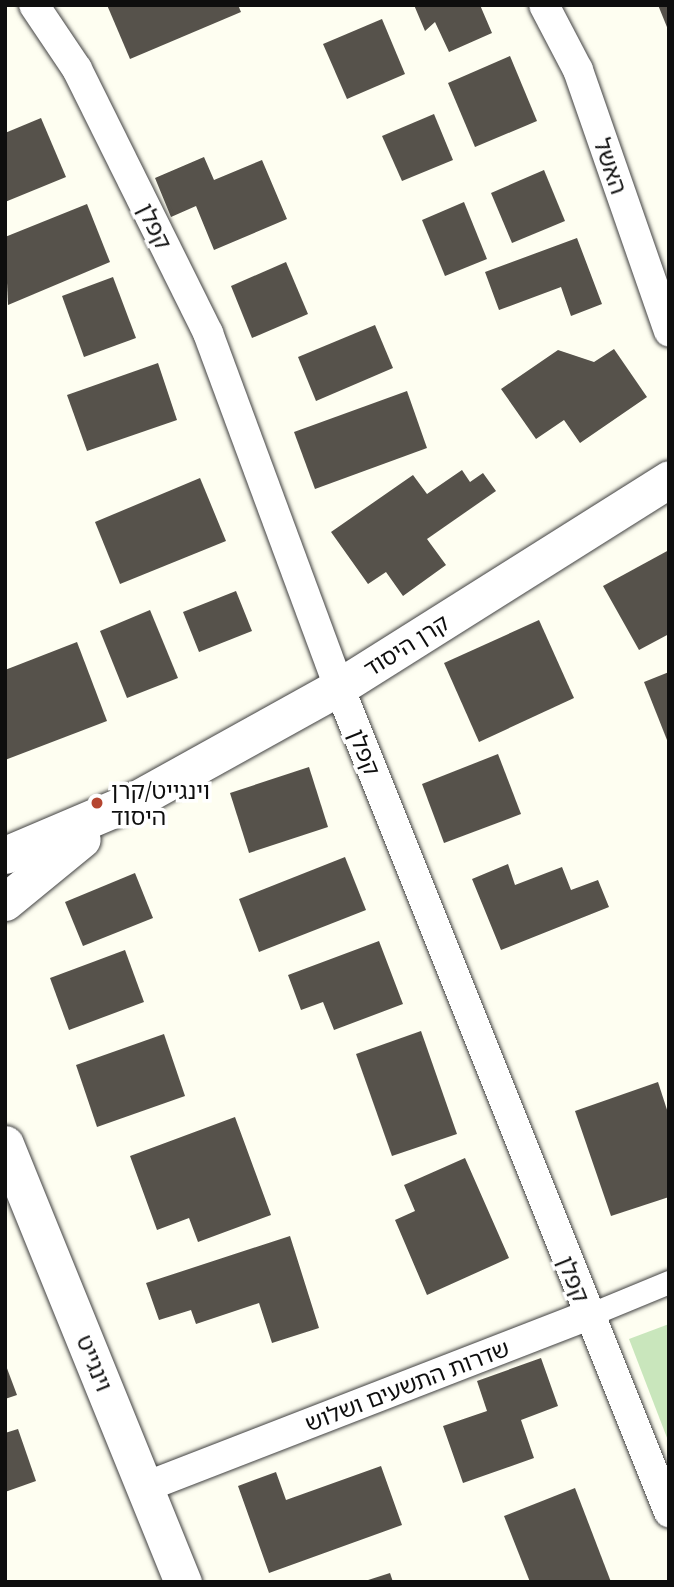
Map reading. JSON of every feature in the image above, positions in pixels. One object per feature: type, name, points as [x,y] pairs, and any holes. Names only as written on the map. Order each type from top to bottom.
[{"type":"street","name":"קפלן","points":[[34,5],[77,69],[208,333],[339,687],[669,1512]]},
{"type":"street","name":"האשל","points":[[544,5],[578,70],[669,332]]},
{"type":"street","name":"קרן היסוד","points":[[5,855],[136,799],[339,687],[669,480]]},
{"type":"street","name":"קרן היסוד","points":[[5,902],[136,799]]},
{"type":"street","name":"וינגייט","points":[[5,1144],[183,1582]]},
{"type":"street","name":"שדרות התשעים ושלוש","points":[[145,1487],[669,1282]]},
{"type":"green space","points":[[669,1324],[669,1443],[629,1339]]},
{"type":"building","points":[[107,5],[238,5],[241,12],[130,59]]},
{"type":"building","points":[[414,5],[480,5],[492,33],[449,52],[435,22],[425,31]]},
{"type":"building","points":[[658,5],[669,5],[669,32]]},
{"type":"building","points":[[382,19],[405,74],[347,99],[323,44]]},
{"type":"building","points":[[510,56],[537,121],[475,147],[448,83]]},
{"type":"building","points":[[434,114],[453,160],[402,181],[382,136]]},
{"type":"building","points":[[41,118],[66,177],[5,202],[5,133]]},
{"type":"building","points":[[204,157],[214,180],[262,160],[287,219],[214,250],[196,206],[171,217],[155,178]]},
{"type":"building","points":[[544,170],[565,221],[512,243],[491,193]]},
{"type":"building","points":[[464,202],[487,259],[445,276],[422,220]]},
{"type":"building","points":[[87,204],[110,262],[8,305],[5,237]]},
{"type":"building","points":[[577,238],[602,304],[571,316],[561,287],[499,310],[485,272]]},
{"type":"building","points":[[286,262],[308,314],[252,338],[231,286]]},
{"type":"building","points":[[113,277],[136,338],[84,357],[62,296]]},
{"type":"building","points":[[375,325],[393,368],[316,401],[298,357]]},
{"type":"building","points":[[614,349],[647,397],[580,443],[564,420],[536,439],[501,389],[558,350],[594,362]]},
{"type":"building","points":[[158,363],[177,420],[87,451],[67,395]]},
{"type":"building","points":[[407,391],[427,448],[315,489],[294,432]]},
{"type":"building","points":[[462,470],[470,482],[483,473],[496,491],[427,539],[446,565],[403,596],[386,572],[368,584],[331,532],[413,475],[427,494]]},
{"type":"building","points":[[200,478],[226,541],[120,584],[95,522]]},
{"type":"building","points":[[669,550],[669,634],[639,650],[603,586]]},
{"type":"building","points":[[236,591],[252,631],[199,652],[183,612]]},
{"type":"building","points":[[150,610],[178,678],[127,698],[100,631]]},
{"type":"building","points":[[539,620],[574,698],[479,742],[444,663]]},
{"type":"building","points":[[77,642],[107,721],[5,760],[5,670]]},
{"type":"building","points":[[669,672],[669,745],[644,682]]},
{"type":"building","points":[[498,754],[521,814],[444,843],[422,784]]},
{"type":"building","points":[[309,767],[328,827],[249,853],[230,793]]},
{"type":"building","points":[[345,857],[366,910],[259,952],[239,899]]},
{"type":"building","points":[[508,864],[515,885],[562,867],[571,890],[598,880],[609,907],[501,950],[472,879]]},
{"type":"building","points":[[135,873],[153,918],[83,946],[65,902]]},
{"type":"building","points":[[379,941],[403,1004],[334,1030],[323,1002],[301,1010],[288,975]]},
{"type":"building","points":[[125,950],[144,1002],[69,1030],[50,978]]},
{"type":"building","points":[[421,1031],[457,1134],[392,1156],[356,1054]]},
{"type":"building","points":[[164,1034],[185,1096],[97,1127],[76,1065]]},
{"type":"building","points":[[658,1082],[669,1116],[669,1197],[611,1216],[575,1111]]},
{"type":"building","points":[[235,1117],[271,1215],[198,1242],[189,1218],[157,1230],[130,1156]]},
{"type":"building","points":[[465,1158],[509,1258],[427,1295],[395,1220],[415,1211],[404,1185]]},
{"type":"building","points":[[290,1236],[319,1328],[272,1343],[259,1303],[196,1324],[191,1310],[159,1320],[146,1283]]},
{"type":"building","points":[[541,1358],[558,1406],[521,1420],[534,1458],[463,1483],[443,1426],[487,1411],[477,1381]]},
{"type":"building","points":[[5,1363],[17,1395],[5,1399]]},
{"type":"building","points":[[18,1429],[36,1481],[5,1492],[5,1433]]},
{"type":"building","points":[[381,1466],[402,1525],[269,1573],[238,1486],[276,1472],[286,1500]]},
{"type":"building","points":[[575,1488],[611,1582],[530,1582],[504,1516]]},
{"type":"building","points":[[390,1573],[393,1582],[365,1582],[365,1581]]},
{"type":"place","name":"וינגייט/קרן היסוד","points":[[97,803]]}]
